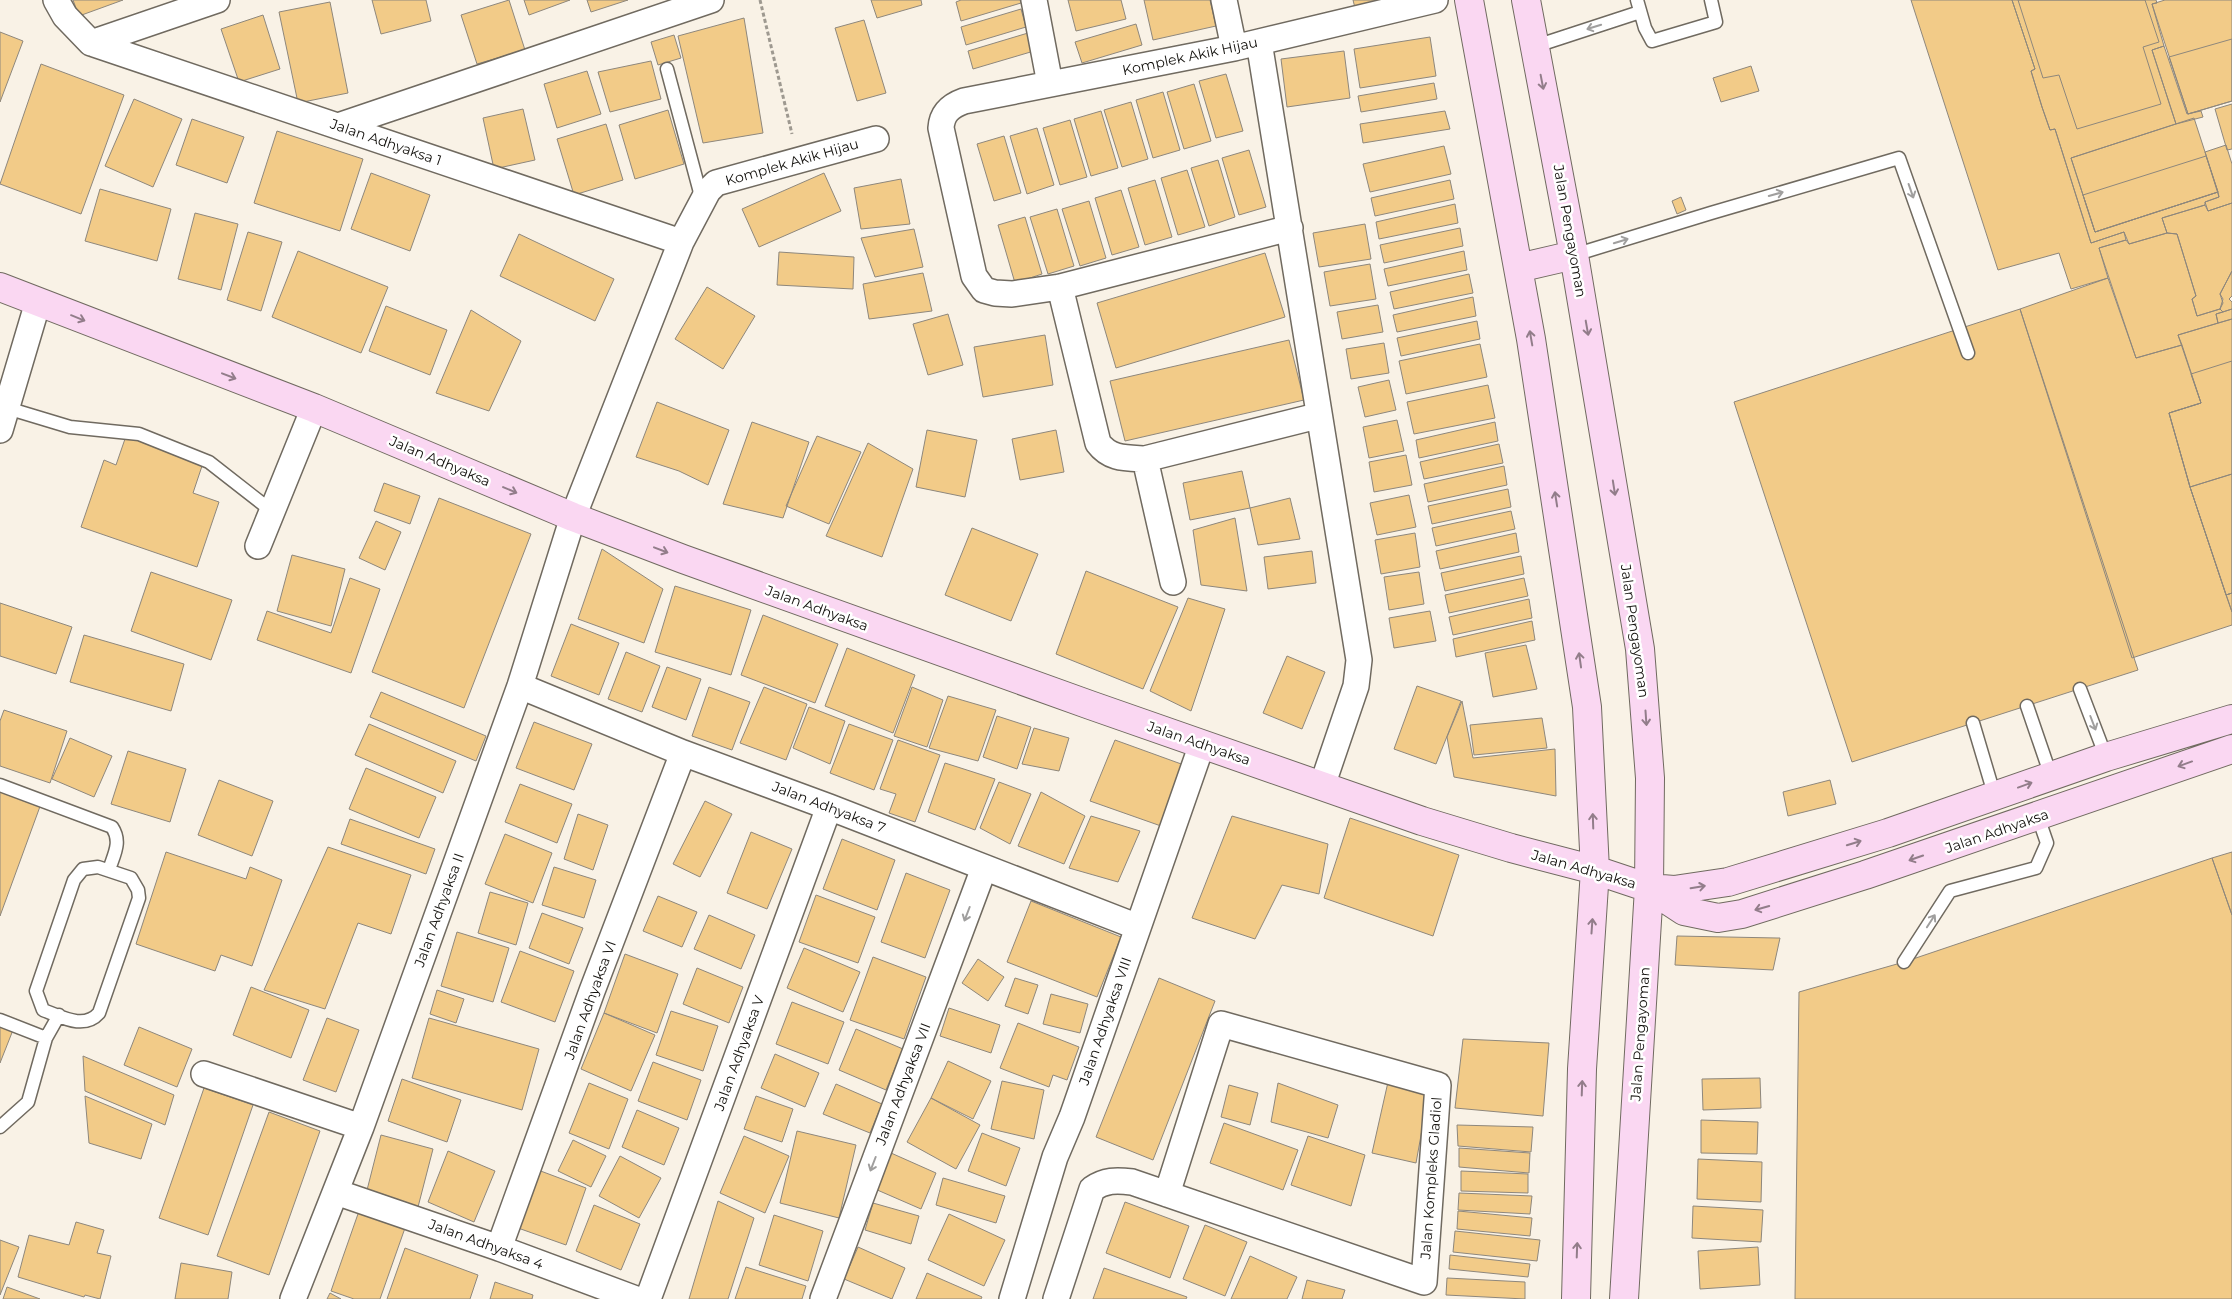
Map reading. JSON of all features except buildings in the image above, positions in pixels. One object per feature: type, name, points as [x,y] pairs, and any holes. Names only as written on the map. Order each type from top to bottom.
[{"type":"street","points":[[56,0],[65,16],[91,43],[218,0]]},
{"type":"street","points":[[338,126],[712,0]]},
{"type":"street","points":[[1034,0],[1050,84]]},
{"type":"street","points":[[1224,0],[1234,48]]},
{"type":"street","name":"Komplek Akik Hijau","points":[[1060,287],[1012,294],[995,293],[984,290],[974,276],[941,128],[942,118],[946,110],[964,101],[1234,48],[1435,0]]},
{"type":"street","points":[[1470,0],[1531,339],[1587,708],[1595,870],[1582,1069],[1576,1299]]},
{"type":"street","name":"Jalan Pengayoman","points":[[1526,0],[1574,255],[1640,649],[1650,778],[1649,888],[1624,1299]]},
{"type":"street","points":[[1258,42],[1290,228],[1318,416],[1358,660],[1356,686],[1322,786]]},
{"type":"street","name":"Jalan Adhyaksa 1","points":[[91,43],[681,242]]},
{"type":"street","name":"Komplek Akik Hijau","points":[[573,516],[681,242],[708,191],[724,179],[876,138]]},
{"type":"street","points":[[1290,228],[1060,287],[1098,443],[1105,452],[1116,457],[1145,459],[1318,416]]},
{"type":"street","points":[[1518,268],[1574,255]]},
{"type":"street","name":"Jalan Adhyaksa","points":[[0,287],[314,408],[573,516],[919,645],[1322,786],[1511,848],[1595,870],[1649,888],[1674,890],[1728,882],[1888,833],[2106,757],[2232,719]]},
{"type":"street","points":[[2,414],[38,302]]},
{"type":"street","points":[[258,546],[314,408]]},
{"type":"street","points":[[1145,459],[1174,582]]},
{"type":"street","name":"Jalan Adhyaksa II","points":[[293,1299],[361,1127],[520,686],[573,516]]},
{"type":"street","name":"Jalan Adhyaksa 7","points":[[520,686],[683,753],[1138,926]]},
{"type":"street","name":"Jalan Adhyaksa VIII","points":[[1012,1299],[1055,1157],[1072,1117],[1202,744]]},
{"type":"street","name":"Jalan Adhyaksa","points":[[1649,888],[1684,911],[1718,918],[1742,914],[2038,817],[2232,749]]},
{"type":"street","name":"Jalan Adhyaksa VI","points":[[499,1248],[592,991],[683,753]]},
{"type":"street","name":"Jalan Adhyaksa V","points":[[648,1299],[829,807]]},
{"type":"street","name":"Jalan Adhyaksa VII","points":[[823,1299],[984,868]]},
{"type":"street","name":"Jalan Kompleks Gladiol","points":[[1056,1299],[1092,1190],[1102,1182],[1116,1180],[1132,1182],[1167,1194],[1424,1282],[1438,1085],[1221,1024],[1167,1194]]},
{"type":"street","points":[[204,1074],[361,1127]]},
{"type":"street","name":"Jalan Adhyaksa 4","points":[[336,1192],[499,1248],[636,1299]]},
{"type":"lane","points":[[1536,46],[1639,6],[1645,28],[1652,41],[1716,22],[1711,0]]},
{"type":"lane","points":[[667,69],[702,202]]},
{"type":"lane","points":[[1574,255],[1711,212],[1899,158],[1968,353]]},
{"type":"lane","points":[[2,414],[70,427],[139,434],[209,462],[273,512]]},
{"type":"lane","points":[[2080,689],[2106,757]]},
{"type":"lane","points":[[2026,706],[2051,776]]},
{"type":"lane","points":[[1973,723],[1995,797]]},
{"type":"lane","points":[[0,785],[112,827],[118,844],[109,870]]},
{"type":"lane","points":[[1904,962],[1950,891],[2036,868],[2048,843],[2038,817]]},
{"type":"lane","points":[[98,866],[109,870],[132,878],[138,890],[138,898],[99,1013],[92,1020],[84,1023],[43,1010],[36,991],[74,880],[83,869],[98,866]]},
{"type":"lane","points":[[0,1127],[28,1102],[46,1038],[59,1016]]},
{"type":"lane","points":[[0,1020],[46,1038]]},
{"type":"path","points":[[760,0],[798,159]]}]
